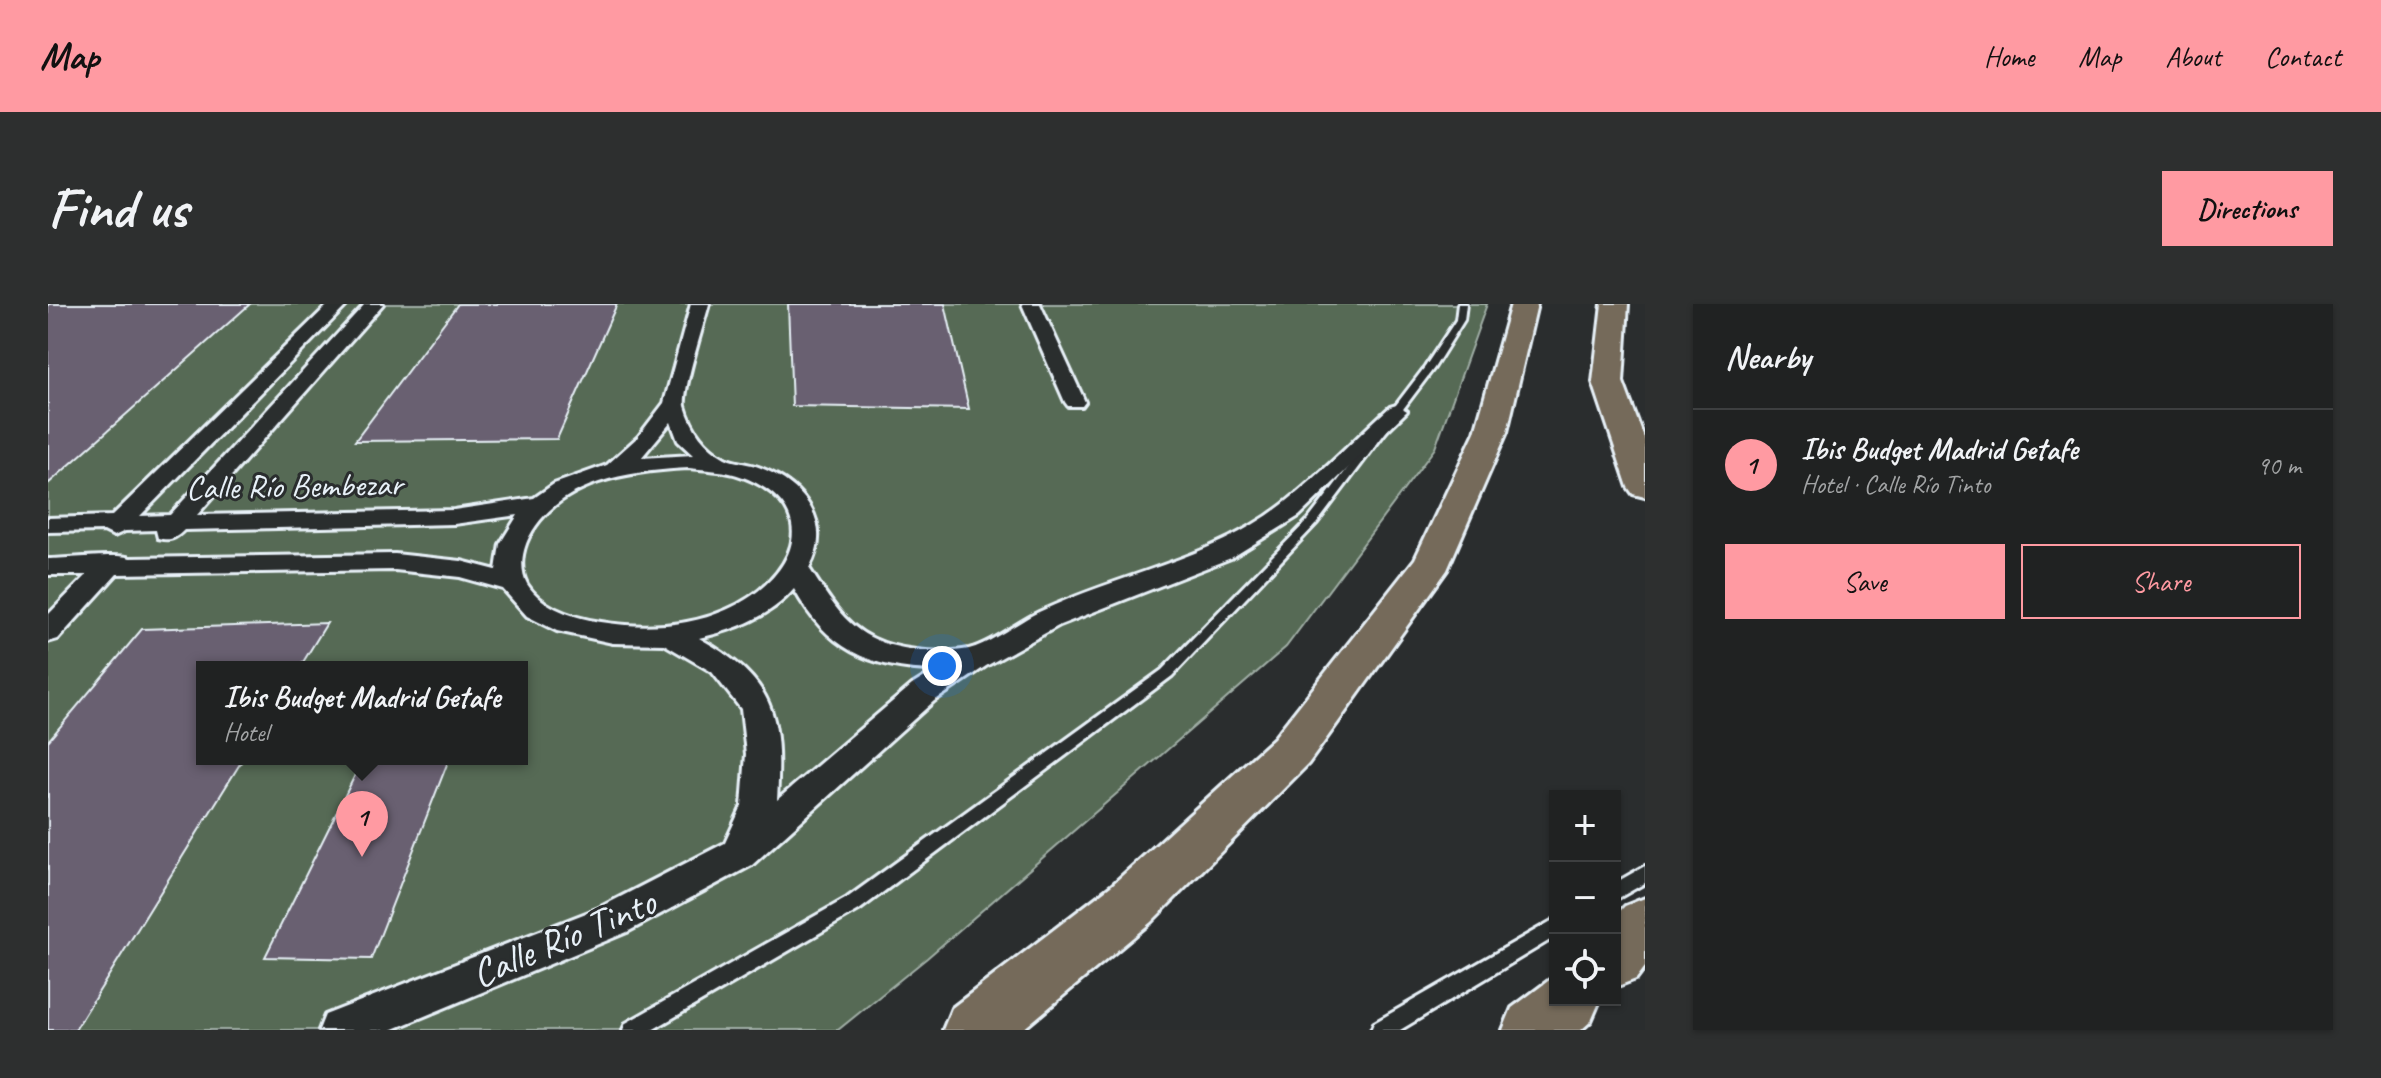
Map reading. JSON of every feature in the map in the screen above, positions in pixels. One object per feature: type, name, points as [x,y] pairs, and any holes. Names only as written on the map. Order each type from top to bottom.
[{"type":"highway","points":[[974,1030],[1131,904],[1301,738],[1433,562],[1491,432],[1524,304]]},
{"type":"highway","points":[[1615,304],[1608,382],[1645,487]]},
{"type":"highway","points":[[1621,952],[1645,924]]},
{"type":"highway","points":[[1534,1030],[1562,1006]]},
{"type":"street","points":[[109,567],[93,549],[339,304]]},
{"type":"street","points":[[48,632],[109,567],[155,547],[374,304]]},
{"type":"street","points":[[616,469],[646,442],[674,403],[700,304]]},
{"type":"street","points":[[1031,304],[1075,402]]},
{"type":"street","points":[[674,403],[689,441],[719,464]]},
{"type":"street","name":"Calle Río Tinto","points":[[340,1030],[613,920],[739,854],[923,693],[975,659],[1050,618],[1222,552],[1290,511],[1397,411]]},
{"type":"street","points":[[654,462],[719,464],[751,472],[777,485],[796,502],[807,523],[807,548],[797,570],[776,592],[745,612],[711,625],[668,634],[617,636],[565,625],[532,606],[513,583],[508,557],[518,530],[541,504],[576,483],[616,469],[654,462]]},
{"type":"street","name":"Calle Río Bembezar","points":[[48,525],[454,517],[541,504]]},
{"type":"street","points":[[48,567],[395,562],[461,569],[513,583]]},
{"type":"street","points":[[797,570],[824,615],[860,646],[913,661],[975,659]]},
{"type":"street","points":[[668,634],[723,665],[756,706],[763,754],[759,806],[739,854]]},
{"type":"lane","points":[[633,1030],[853,904],[1167,673],[1313,521],[1397,411],[1460,320],[1462,304]]},
{"type":"lane","points":[[1621,888],[1645,874]]},
{"type":"lane","points":[[1381,1030],[1549,931]]},
{"type":"green space","points":[[48,304],[1487,304],[1435,448],[1286,647],[927,958],[838,1030],[48,1030]]},
{"type":"building","points":[[48,304],[250,304],[48,484]]},
{"type":"building","points":[[458,304],[617,304],[557,439],[355,441]]},
{"type":"building","points":[[788,304],[945,304],[969,409],[792,406]]},
{"type":"building","points":[[327,623],[304,661],[196,661],[196,765],[239,765],[75,1030],[48,1030],[48,741],[142,629]]},
{"type":"building","points":[[360,765],[447,765],[371,959],[265,957]]},
{"type":"place","name":"Ibis Budget Madrid Getafe","points":[[362,857]]}]
